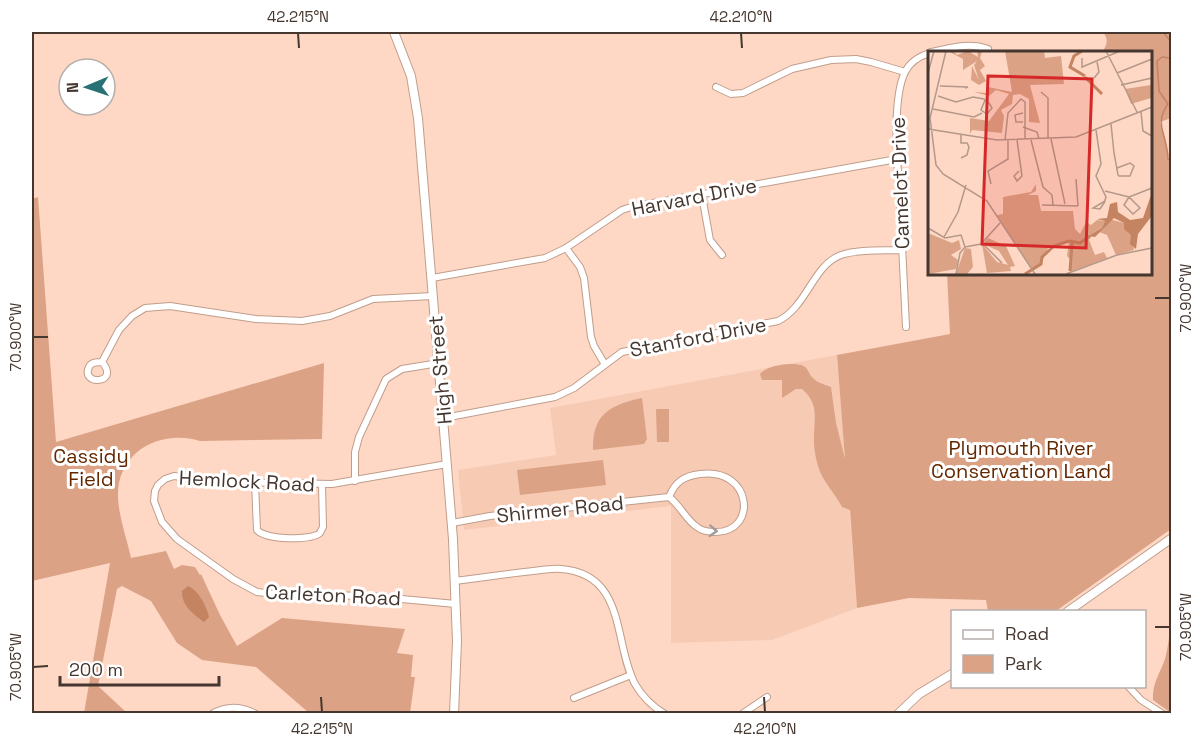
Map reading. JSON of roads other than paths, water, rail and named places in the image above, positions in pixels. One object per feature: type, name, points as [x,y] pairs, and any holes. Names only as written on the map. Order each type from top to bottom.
[{"type":"main road","name":"High Street","points":[[394,32],[408,65],[415,92],[432,278],[455,581],[457,660],[454,714]]},
{"type":"main road","points":[[1070,610],[1172,538]]},
{"type":"main road","points":[[898,714],[919,694],[951,675]]},
{"type":"street","points":[[939,51],[967,45],[988,49]]},
{"type":"street","points":[[716,87],[731,94],[743,93],[792,69],[831,60],[856,59],[905,72],[915,60],[928,54]]},
{"type":"street","name":"Camelot Drive","points":[[905,72],[898,104],[897,159],[906,327]]},
{"type":"street","name":"Harvard Drive","points":[[432,278],[533,261],[554,255],[622,210],[897,159]]},
{"type":"street","points":[[702,196],[710,240],[722,255]]},
{"type":"street","points":[[566,248],[580,267],[584,278],[591,337],[604,363]]},
{"type":"street","name":"Stanford Drive","points":[[444,418],[555,397],[574,388],[604,363],[622,352],[778,321],[793,311],[823,268],[834,258],[858,252],[902,250]]},
{"type":"street","points":[[102,362],[119,330],[132,316],[144,308],[171,306],[256,319],[302,321],[330,316],[373,299],[433,296]]},
{"type":"street","points":[[355,481],[355,452],[370,411],[386,379],[402,369],[439,363]]},
{"type":"street","name":"Hemlock Road","points":[[217,567],[177,539],[166,527],[155,508],[155,492],[161,482],[174,476],[214,481],[322,485],[447,464]]},
{"type":"street","points":[[704,473],[722,475],[733,481],[741,492],[743,512],[734,527],[720,532],[710,532],[695,526],[669,497],[673,486],[684,478],[704,473]]},
{"type":"street","points":[[255,483],[257,530],[265,536],[274,537],[310,538],[320,533],[323,524],[322,485]]},
{"type":"street","name":"Shirmer Road","points":[[452,523],[490,516],[669,497]]},
{"type":"street","name":"Carleton Road","points":[[217,567],[243,585],[265,594],[369,596],[456,603]]},
{"type":"street","points":[[455,581],[552,569],[571,570],[591,579],[611,603],[631,675],[641,693],[665,714]]},
{"type":"street","points":[[574,698],[631,675]]},
{"type":"street","points":[[1129,688],[1163,714]]},
{"type":"street","points":[[742,714],[767,697]]},
{"type":"street","points":[[212,714],[227,707],[239,707],[256,714]]},
{"type":"waterway","points":[[1163,32],[1172,43]]},
{"type":"waterway","points":[[1172,56],[1162,57],[1157,61],[1159,91],[1168,104],[1161,124],[1168,159],[1172,160]]},
{"type":"park label","name":"Plymouth River Conservation Land","points":[[1021,460]]},
{"type":"park label","name":"Cassidy Field","points":[[91,468]]}]
